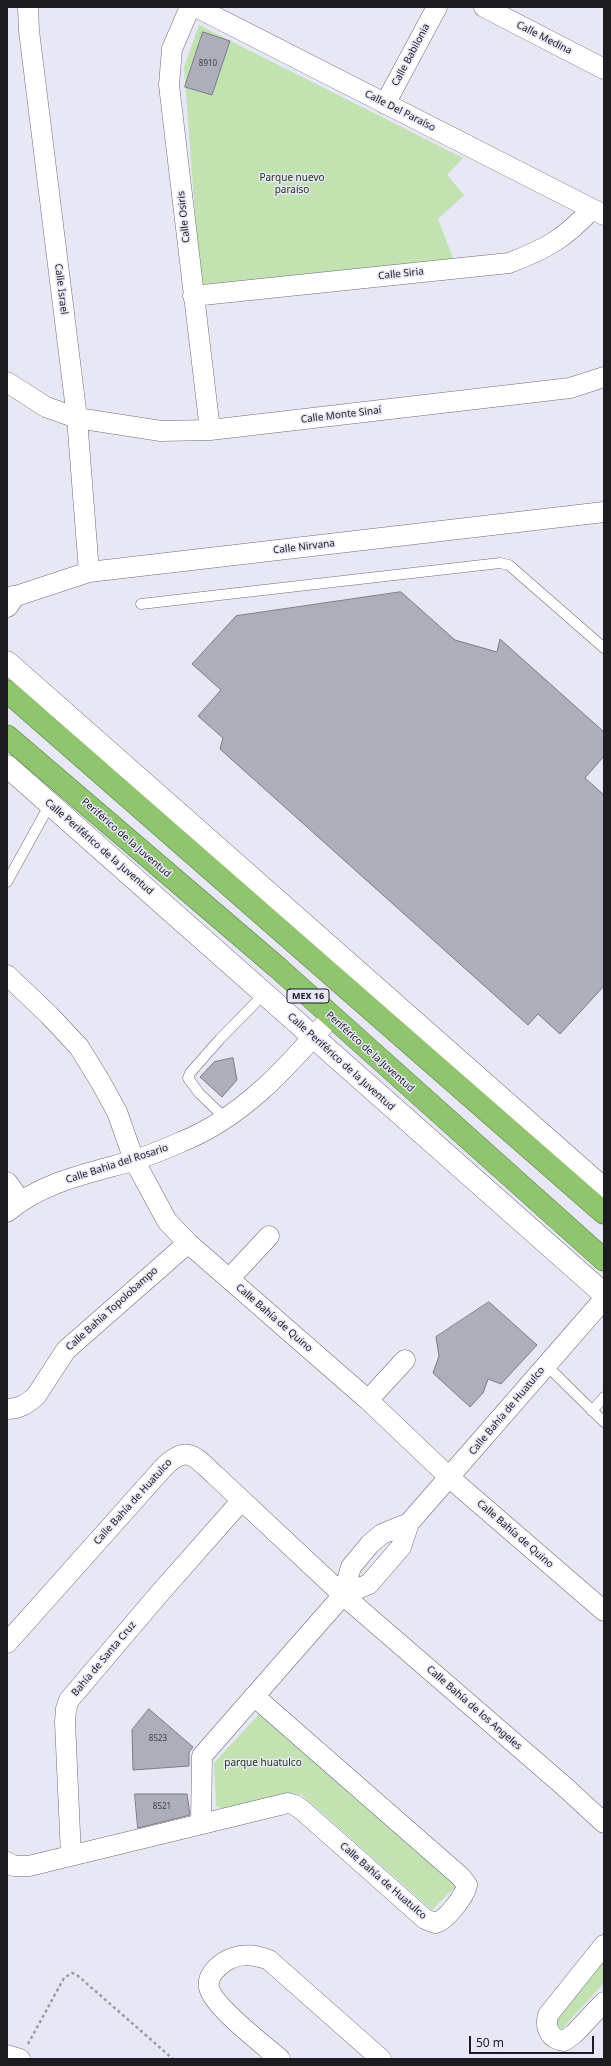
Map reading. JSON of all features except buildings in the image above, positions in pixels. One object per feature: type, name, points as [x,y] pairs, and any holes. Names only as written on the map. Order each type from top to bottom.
[{"type":"highway","name":"MEX 16","points":[[7,691],[604,1213]]},
{"type":"highway","name":"Periférico de la Juventud","points":[[7,736],[277,968],[604,1260]]},
{"type":"main road","points":[[7,662],[604,1189]]},
{"type":"main road","name":"Calle Periférico de la Juventud","points":[[7,766],[604,1294]]},
{"type":"street","name":"Calle Israel","points":[[28,7],[29,31],[77,418],[90,572]]},
{"type":"street","name":"Calle Osiris","points":[[190,7],[172,49],[169,85],[210,430]]},
{"type":"street","name":"Calle Del Paraíso","points":[[196,7],[598,212]]},
{"type":"street","name":"Calle Babilonia","points":[[385,104],[437,7]]},
{"type":"street","name":"Calle Medina","points":[[484,7],[604,69]]},
{"type":"street","name":"Calle Siria","points":[[193,296],[509,263],[540,251],[598,212]]},
{"type":"street","name":"Calle Monte Sinaí","points":[[7,382],[46,407],[77,418],[161,431],[210,430],[570,388],[604,376]]},
{"type":"street","name":"Calle Nirvana","points":[[9,601],[90,572],[604,512]]},
{"type":"street","name":"Calle Bahía de Quino","points":[[7,975],[49,1015],[79,1047],[117,1112],[134,1160],[168,1221],[188,1243],[368,1400],[450,1478],[604,1611]]},
{"type":"street","name":"Calle Bahia del Rosario","points":[[14,1206],[46,1188],[134,1160],[182,1142],[226,1119],[237,1112],[295,1059],[331,1017]]},
{"type":"street","points":[[7,1182],[14,1206]]},
{"type":"street","points":[[229,1279],[269,1236]]},
{"type":"street","name":"Calle Bahía Topolobampo","points":[[7,1409],[20,1407],[36,1396],[66,1350],[188,1243]]},
{"type":"street","name":"Calle Bahía de Huatulco","points":[[202,1824],[202,1756],[343,1595],[351,1567],[370,1544],[382,1534],[409,1523],[450,1478],[604,1299]]},
{"type":"street","points":[[368,1400],[405,1360]]},
{"type":"street","name":"Calle Bahía de Huatulco","points":[[7,1643],[163,1468],[177,1456],[183,1454],[198,1460],[343,1595]]},
{"type":"street","name":"Bahía de Santa Cruz","points":[[71,1856],[65,1722],[66,1709],[69,1700],[159,1594],[242,1500]]},
{"type":"street","name":"Calle Bahía de los Angeles","points":[[343,1595],[565,1786],[604,1823]]},
{"type":"street","name":"Calle Bahía de Huatulco","points":[[7,1862],[14,1866],[25,1867],[288,1804],[302,1810],[417,1913],[431,1922],[438,1923],[441,1921],[458,1902],[466,1889],[465,1881],[453,1868],[254,1696]]},
{"type":"street","points":[[604,1945],[548,2015],[547,2028],[550,2034],[559,2040],[569,2038],[604,2002]]},
{"type":"street","points":[[280,2059],[230,2016],[210,1993],[208,1986],[210,1977],[214,1970],[227,1961],[247,1955],[257,1956],[269,1960],[381,2059]]},
{"type":"street","points":[[7,2055],[20,2059]]},
{"type":"lane","points":[[141,604],[500,563],[509,566],[604,648]]},
{"type":"lane","points":[[7,882],[50,804]]},
{"type":"lane","points":[[226,1119],[200,1093],[188,1078],[190,1072],[265,993]]},
{"type":"lane","points":[[546,1365],[604,1422]]},
{"type":"lane","points":[[592,1411],[604,1397]]},
{"type":"path","points":[[20,2059],[64,1978],[72,1973],[77,1975],[172,2059]]},
{"type":"green space","name":"Parque nuevo paraíso","points":[[199,25],[463,158],[447,175],[464,195],[438,219],[456,266],[201,293],[184,67]]},
{"type":"green space","name":"parque huatulco","points":[[259,1714],[269,1720],[456,1886],[432,1910],[302,1795],[292,1793],[223,1809],[216,1806],[214,1763]]},
{"type":"green space","points":[[604,1956],[604,1983],[562,2029],[554,2023]]}]
